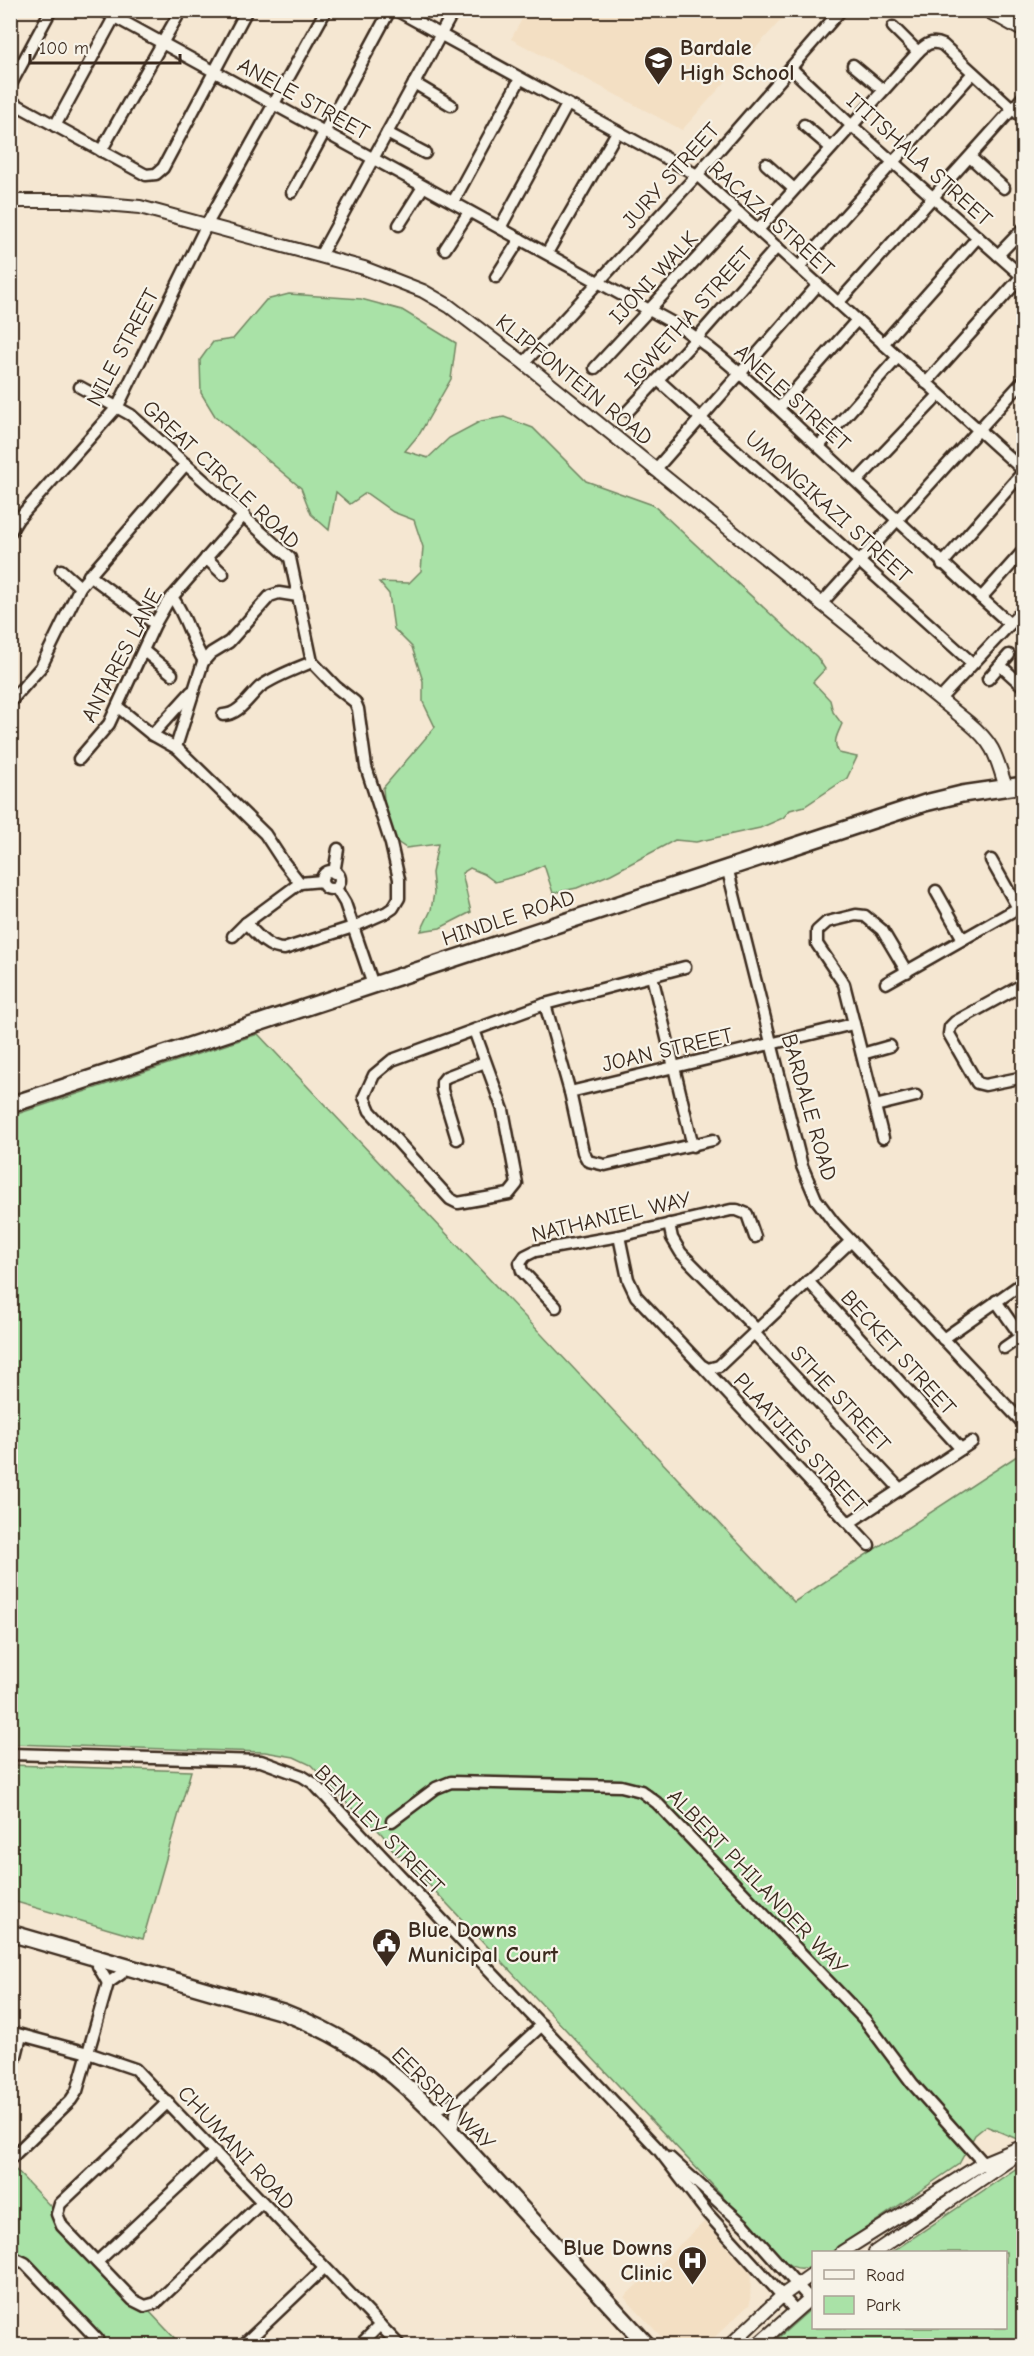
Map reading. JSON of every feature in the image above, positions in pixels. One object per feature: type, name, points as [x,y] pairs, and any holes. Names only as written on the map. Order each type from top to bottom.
[{"type":"main road","name":"HINDLE ROAD","points":[[10,1105],[925,803],[962,794],[1023,785]]},
{"type":"main road","name":"EERSRIV WAY","points":[[10,1933],[283,2012],[334,2034],[369,2055],[430,2109],[648,2346]]},
{"type":"main road","name":"EERSRIV WAY","points":[[10,1941],[98,1966],[114,1978],[278,2019],[324,2037],[360,2058],[385,2078],[422,2114],[637,2346]]},
{"type":"street","points":[[10,86],[51,10]]},
{"type":"street","name":"ANELE STREET","points":[[102,10],[116,14],[163,44],[548,253],[697,338],[779,408],[898,519],[942,564],[1010,624]]},
{"type":"street","points":[[101,150],[181,10]]},
{"type":"street","points":[[10,101],[146,175],[156,174],[163,168],[247,10]]},
{"type":"street","name":"NILE STREET","points":[[10,532],[18,519],[118,406],[207,224],[326,10]]},
{"type":"street","points":[[292,192],[390,10]]},
{"type":"street","name":"RACAZA STREET","points":[[396,10],[698,175],[1023,471]]},
{"type":"street","points":[[320,255],[454,10]]},
{"type":"street","name":"JURY STREET","points":[[524,363],[698,175],[841,10]]},
{"type":"street","points":[[986,10],[1023,31]]},
{"type":"street","points":[[55,126],[116,14]]},
{"type":"street","points":[[893,27],[918,51]]},
{"type":"street","points":[[758,230],[918,51],[929,43],[936,42],[943,45],[1023,119]]},
{"type":"street","points":[[853,65],[883,90]]},
{"type":"street","name":"ITITSHALA STREET","points":[[791,68],[892,162],[1023,277]]},
{"type":"street","points":[[799,267],[973,73]]},
{"type":"street","points":[[453,202],[520,79]]},
{"type":"street","points":[[414,83],[451,105]]},
{"type":"street","points":[[838,303],[1023,96]]},
{"type":"street","points":[[500,228],[567,105]]},
{"type":"street","points":[[804,125],[831,148]]},
{"type":"street","points":[[548,253],[617,132]]},
{"type":"street","points":[[387,133],[425,153]]},
{"type":"street","points":[[970,158],[1004,188]]},
{"type":"street","points":[[766,164],[794,189]]},
{"type":"street","points":[[399,225],[423,187]]},
{"type":"street","name":"KLIPFONTEIN ROAD","points":[[10,201],[70,201],[125,205],[164,212],[364,268],[423,291],[449,306],[524,363],[984,736],[993,747],[1006,788]]},
{"type":"street","points":[[445,249],[469,212]]},
{"type":"street","name":"IJONI WALK","points":[[595,368],[739,213]]},
{"type":"street","points":[[998,255],[1023,228]]},
{"type":"street","points":[[883,344],[978,237]]},
{"type":"street","points":[[496,277],[519,239]]},
{"type":"street","name":"IGWETHA STREET","points":[[628,411],[777,248]]},
{"type":"street","points":[[926,383],[1023,277]]},
{"type":"street","points":[[655,470],[818,285]]},
{"type":"street","points":[[779,408],[857,320]]},
{"type":"street","points":[[819,446],[898,357]]},
{"type":"street","name":"UMONGIKAZI STREET","points":[[658,380],[702,417],[972,663]]},
{"type":"street","points":[[821,604],[1023,380]]},
{"type":"street","name":"GREAT CIRCLE ROAD","points":[[80,387],[131,415],[290,558],[312,662]]},
{"type":"street","points":[[857,481],[939,394]]},
{"type":"street","points":[[10,702],[40,667],[80,587],[186,464]]},
{"type":"street","points":[[942,564],[1023,471]]},
{"type":"street","name":"ANTARES LANE","points":[[79,759],[104,731],[118,707],[155,624],[172,597],[244,515]]},
{"type":"street","points":[[981,598],[1023,550]]},
{"type":"street","points":[[206,558],[223,574]]},
{"type":"street","points":[[61,570],[80,587]]},
{"type":"street","points":[[89,575],[155,624]]},
{"type":"street","points":[[176,747],[204,661],[211,653],[229,642],[270,596],[281,593],[298,597]]},
{"type":"street","points":[[172,597],[185,616],[204,661]]},
{"type":"street","points":[[940,699],[1023,609]]},
{"type":"street","points":[[144,651],[172,674]]},
{"type":"street","points":[[988,679],[1009,655]]},
{"type":"street","points":[[223,714],[230,714],[237,710],[264,685],[312,662],[336,687],[355,702],[366,767],[391,844],[399,879],[399,898],[391,910],[354,927],[280,950],[262,940],[246,923]]},
{"type":"street","points":[[1001,666],[1023,687]]},
{"type":"street","points":[[152,735],[193,690]]},
{"type":"street","points":[[118,707],[152,735],[176,747],[265,834],[300,883]]},
{"type":"street","points":[[336,888],[339,881],[334,873],[338,849]]},
{"type":"street","points":[[886,983],[1021,908],[991,860]]},
{"type":"street","name":"BARDALE ROAD","points":[[728,867],[802,1166],[809,1185],[825,1211],[851,1241],[1023,1424]]},
{"type":"street","points":[[322,881],[327,873],[334,873]]},
{"type":"street","points":[[233,936],[246,923],[300,883],[322,881]]},
{"type":"street","points":[[322,881],[326,888],[336,888]]},
{"type":"street","points":[[336,888],[345,903],[373,985]]},
{"type":"street","points":[[936,891],[963,939]]},
{"type":"street","points":[[883,1138],[844,984],[817,944],[815,936],[819,927],[827,922],[856,915],[865,916],[882,930],[907,972]]},
{"type":"street","points":[[474,1030],[502,1110],[517,1184],[509,1194],[458,1203],[450,1199],[370,1111],[364,1097],[374,1075],[392,1060],[545,1004],[685,967]]},
{"type":"street","points":[[652,976],[693,1146]]},
{"type":"street","points":[[1023,984],[956,1022],[950,1027],[949,1034],[977,1083],[985,1085],[1023,1077]]},
{"type":"street","points":[[545,1004],[570,1092],[583,1152],[593,1164],[605,1165],[713,1140]]},
{"type":"street","name":"JOAN STREET","points":[[570,1092],[854,1024]]},
{"type":"street","points":[[862,1054],[890,1046]]},
{"type":"street","points":[[458,1139],[442,1090],[442,1082],[446,1077],[485,1062]]},
{"type":"street","points":[[875,1106],[916,1096]]},
{"type":"street","name":"NATHANIEL WAY","points":[[556,1307],[526,1277],[520,1263],[521,1259],[535,1251],[619,1236],[737,1210],[747,1215],[755,1237]]},
{"type":"street","name":"STHE STREET","points":[[669,1224],[672,1238],[681,1254],[900,1489]]},
{"type":"street","name":"PLAATJIES STREET","points":[[619,1236],[628,1279],[636,1296],[869,1545]]},
{"type":"street","points":[[702,1366],[719,1366],[851,1241]]},
{"type":"street","name":"BECKET STREET","points":[[808,1281],[961,1449]]},
{"type":"street","points":[[943,1339],[1023,1282]]},
{"type":"street","points":[[996,1301],[1022,1337],[1004,1348]]},
{"type":"street","points":[[849,1523],[972,1442]]},
{"type":"street","name":"BENTLEY STREET","points":[[10,1754],[261,1761],[302,1776],[313,1783],[658,2149],[708,2214],[795,2310]]},
{"type":"street","name":"ALBERT PHILANDER WAY","points":[[393,1821],[436,1788],[451,1782],[621,1786],[641,1791],[657,1803],[865,2020],[912,2083],[987,2168]]},
{"type":"street","points":[[10,2159],[71,2100],[77,2091],[87,2053],[114,1978]]},
{"type":"street","points":[[430,2109],[459,2102],[542,2025]]},
{"type":"street","points":[[10,2064],[16,2056],[16,2034]]},
{"type":"street","name":"CHUMANI ROAD","points":[[16,2034],[135,2068],[400,2346]]},
{"type":"street","points":[[168,2102],[75,2188],[58,2208],[58,2219],[62,2226],[133,2300],[145,2306],[151,2305],[262,2202]]},
{"type":"street","points":[[451,2133],[459,2102]]},
{"type":"street","points":[[845,2251],[1023,2148]]},
{"type":"street","name":"BENTLEY STREET","points":[[658,2149],[720,2202],[811,2297]]},
{"type":"street","points":[[97,2262],[216,2152]]},
{"type":"street","points":[[878,2251],[987,2168]]},
{"type":"street","points":[[708,2214],[720,2202]]},
{"type":"street","points":[[10,2256],[25,2263],[97,2339],[99,2346]]},
{"type":"street","points":[[242,2346],[324,2268]]},
{"type":"street","points":[[729,2346],[783,2295],[812,2273]]},
{"type":"street","points":[[756,2346],[811,2297]]},
{"type":"street","points":[[358,2346],[380,2325]]},
{"type":"shaded area","name":"Bardale High School","points":[[527,10],[789,11],[682,130],[511,39]]},
{"type":"shaded area","name":"Blue Downs Clinic","points":[[704,2222],[751,2273],[750,2304],[706,2345],[669,2345],[624,2297]]},
{"type":"green space","points":[[289,294],[361,299],[402,310],[456,343],[451,379],[420,433],[405,451],[428,458],[449,438],[481,421],[504,417],[533,428],[586,481],[653,505],[817,657],[825,669],[813,682],[830,700],[833,712],[842,724],[836,738],[837,749],[839,753],[857,757],[847,778],[805,806],[790,810],[783,818],[760,828],[696,842],[675,840],[611,874],[577,888],[553,893],[544,865],[524,874],[495,882],[470,868],[462,873],[471,912],[440,928],[421,931],[431,910],[434,893],[432,873],[438,844],[406,848],[387,835],[383,788],[435,727],[423,702],[423,681],[412,647],[394,629],[389,594],[379,582],[409,583],[421,571],[423,547],[414,520],[393,512],[366,493],[350,504],[336,492],[329,530],[311,514],[301,488],[215,416],[201,393],[200,360],[213,342],[233,339],[266,300]]},
{"type":"green space","points":[[258,1034],[794,1602],[1023,1452],[1022,2141],[986,2126],[975,2135],[959,2164],[832,2251],[812,2251],[812,2266],[810,2267],[795,2267],[785,2262],[401,1855],[396,1855],[378,1830],[362,1819],[311,1765],[294,1757],[265,1752],[11,1744],[11,1116]]},
{"type":"green space","points":[[11,1765],[191,1771],[143,1939],[11,1902]]},
{"type":"green space","points":[[10,2164],[54,2210],[58,2226],[135,2307],[148,2310],[181,2345],[103,2345],[99,2336],[25,2256],[11,2251]]},
{"type":"green space","points":[[1023,2164],[1023,2345],[770,2345],[812,2308],[812,2329],[1007,2329],[1007,2251],[893,2251]]},
{"type":"place","name":"Bardale High School","points":[[659,86]]},
{"type":"place","name":"Blue Downs Municipal Court","points":[[387,1968]]},
{"type":"place","name":"Blue Downs Clinic","points":[[693,2286]]}]
